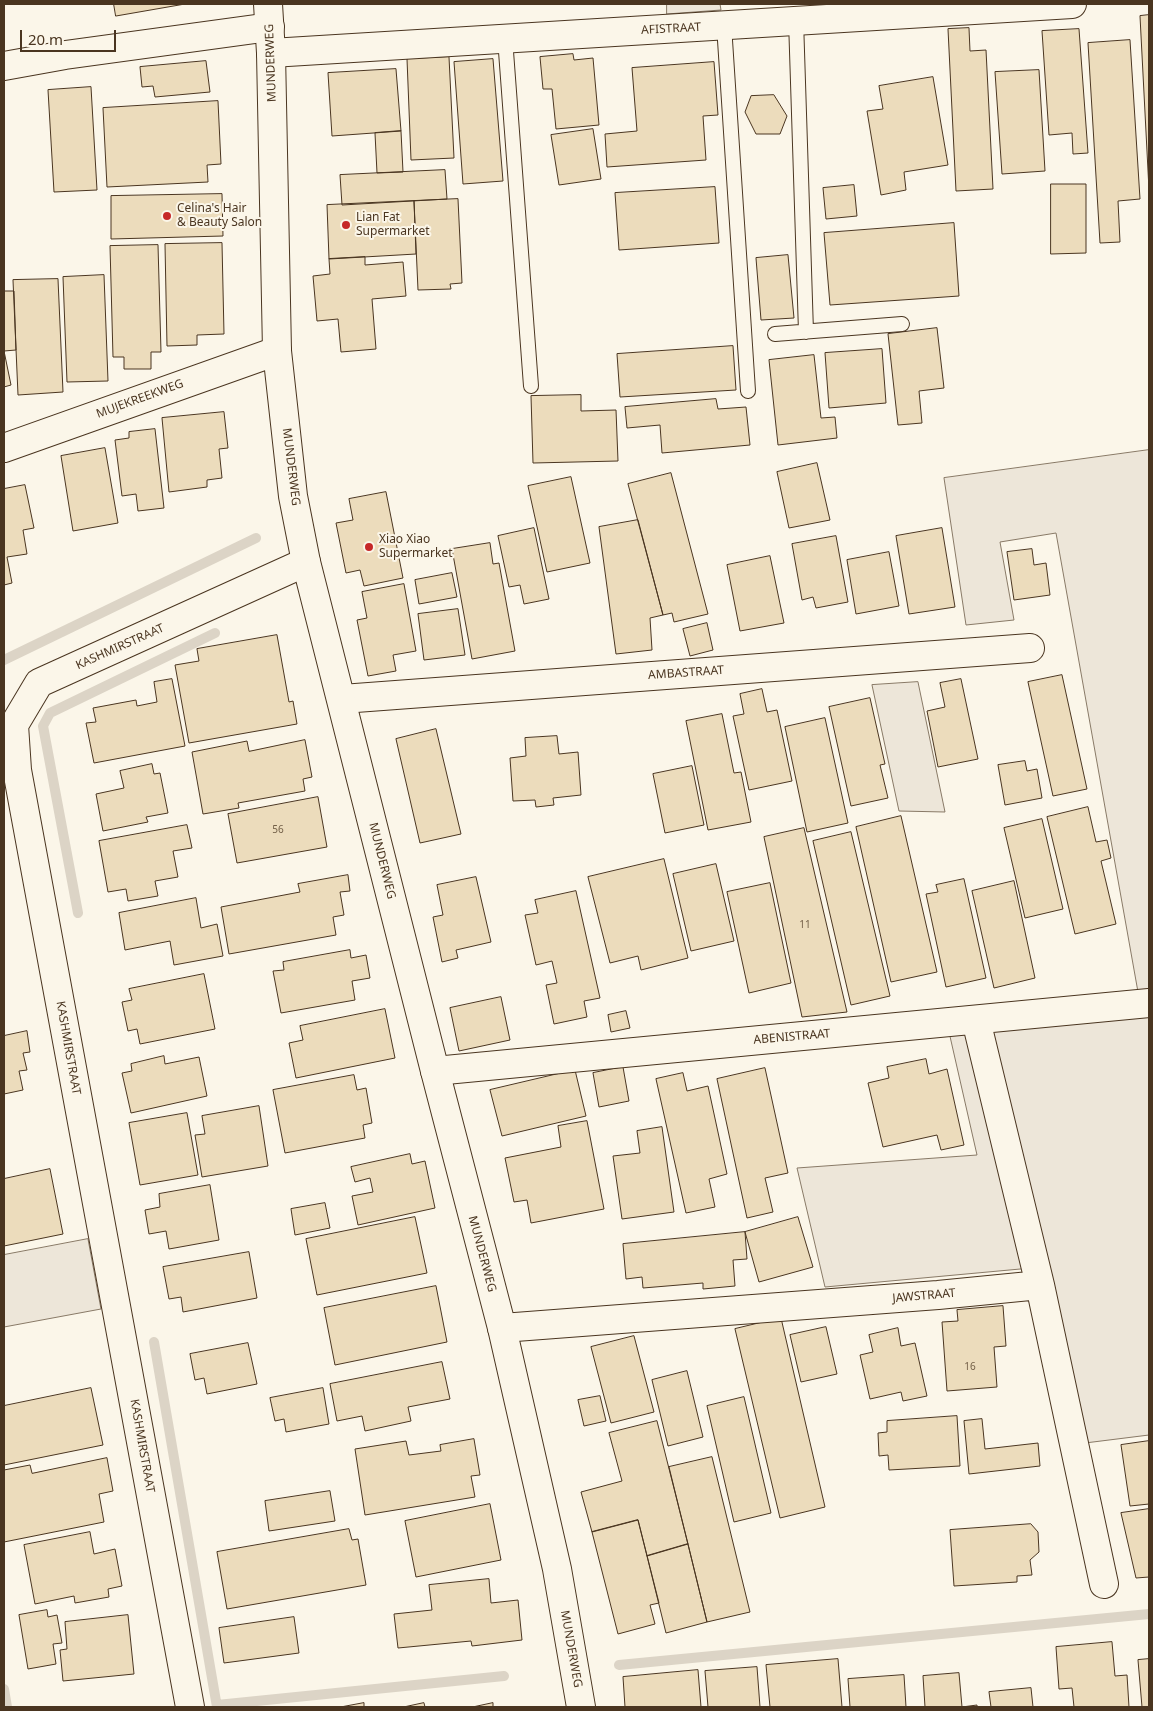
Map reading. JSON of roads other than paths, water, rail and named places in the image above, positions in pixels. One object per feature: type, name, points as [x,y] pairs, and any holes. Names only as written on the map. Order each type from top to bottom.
[{"type":"street","name":"AFISTRAAT","points":[[4,66],[65,54],[270,28],[505,38],[1072,4]]},
{"type":"street","name":"MUNDERWEG","points":[[270,28],[277,351],[294,496],[306,562],[502,1328],[558,1570],[581,1707]]},
{"type":"street","name":"MUJEKREEKWEG","points":[[4,448],[277,351]]},
{"type":"street","name":"KASHMIRSTRAAT","points":[[190,1707],[17,770],[14,725],[39,683],[306,562]]},
{"type":"street","name":"AMBASTRAAT","points":[[342,699],[1030,648]]},
{"type":"street","name":"ABENISTRAAT","points":[[435,1071],[1149,1003]]},
{"type":"street","points":[[976,1020],[1040,1284],[1104,1584]]},
{"type":"street","name":"JAWSTRAAT","points":[[502,1328],[938,1295],[1040,1284]]},
{"type":"lane","points":[[796,20],[806,332]]},
{"type":"lane","points":[[724,25],[748,391]]},
{"type":"lane","points":[[505,38],[531,386]]},
{"type":"lane","points":[[775,334],[902,324]]},
{"type":"waterway","points":[[4,660],[256,538]]},
{"type":"waterway","points":[[78,913],[43,726],[50,713],[215,633]]},
{"type":"waterway","points":[[154,1342],[217,1707]]},
{"type":"waterway","points":[[619,1665],[1149,1614]]},
{"type":"waterway","points":[[217,1705],[504,1676]]},
{"type":"waterway","points":[[4,1689],[7,1707]]},
{"type":"place","name":"Celina's Hair & Beauty Salon","points":[[167,216]]},
{"type":"place","name":"Lian Fat Supermarket","points":[[346,225]]},
{"type":"place","name":"Xiao Xiao Supermarket","points":[[369,547]]}]
